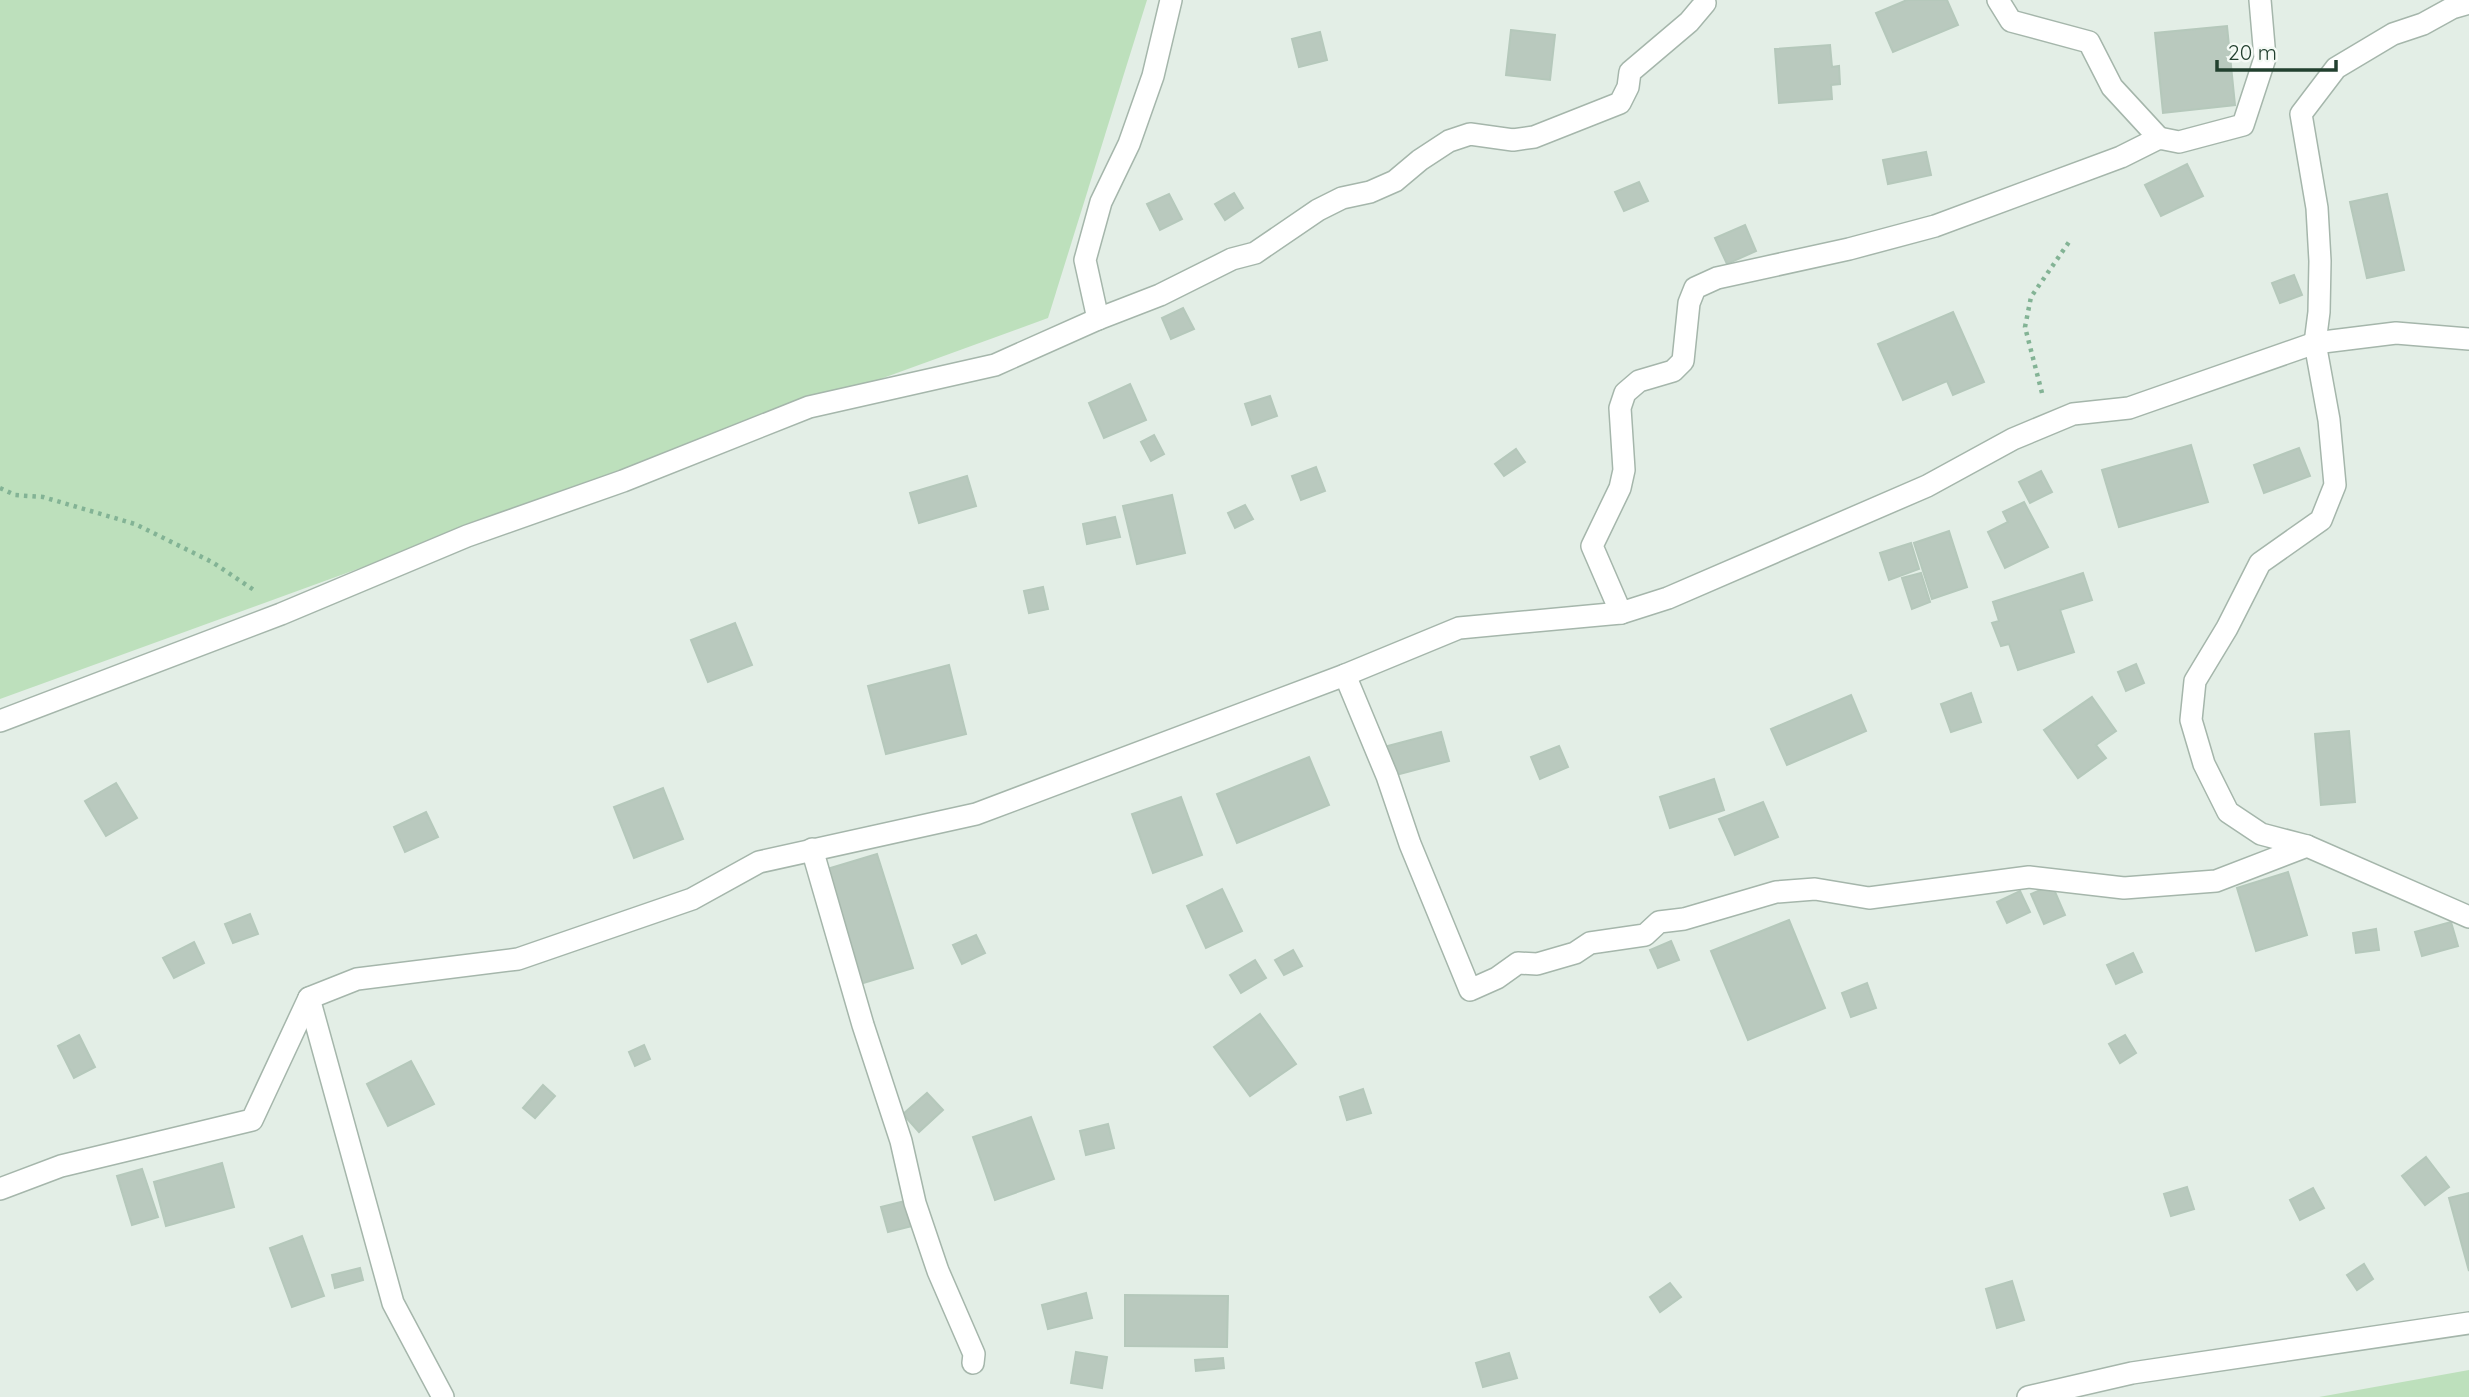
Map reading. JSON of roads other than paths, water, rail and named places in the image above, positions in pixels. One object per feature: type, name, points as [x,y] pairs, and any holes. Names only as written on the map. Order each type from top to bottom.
[{"type":"street","points":[[1098,319],[1085,260],[1101,202],[1129,144],[1153,76],[1171,0]]},
{"type":"street","points":[[0,721],[281,614],[467,536],[622,481],[809,407],[995,365],[1098,319],[1160,295],[1233,259],[1255,253],[1318,210],[1342,198],[1370,192],[1395,181],[1449,141],[1470,134],[1513,140],[1534,137],[1620,103],[1628,87],[1630,72],[1689,22],[1705,3],[1704,0]]},
{"type":"street","points":[[1998,0],[2011,21],[2089,43],[2112,87],[2159,138],[2179,142],[2243,125],[2265,58],[2260,0]]},
{"type":"street","points":[[2469,3],[2393,34],[2336,68],[2301,114],[2317,208],[2320,274],[2315,343],[2329,420],[2335,485],[2321,520],[2260,563],[2228,628],[2195,681],[2191,720],[2204,764],[2228,813],[2261,834],[2307,846],[2469,917]]},
{"type":"street","points":[[1621,613],[1592,546],[1620,488],[1624,470],[1620,408],[1625,393],[1639,381],[1673,371],[1683,361],[1689,303],[1695,288],[1717,278],[1849,249],[1935,226],[2121,157],[2159,138]]},
{"type":"street","points":[[0,1189],[61,1166],[252,1120],[309,998],[357,979],[518,959],[692,899],[758,862],[976,814],[1345,675],[1460,628],[1621,613],[1668,598],[1927,486],[2014,439],[2073,414],[2129,408],[2315,343],[2396,333],[2469,339]]},
{"type":"street","points":[[1345,675],[1470,990],[1497,978],[1518,963],[1537,964],[1575,953],[1590,943],[1645,935],[1659,922],[1684,919],[1776,892],[1815,889],[1868,898],[2029,877],[2124,888],[2216,881],[2307,846]]},
{"type":"street","points":[[812,849],[863,1025],[901,1141],[915,1203],[938,1270],[974,1354],[973,1363]]},
{"type":"street","points":[[309,998],[393,1303],[443,1397]]},
{"type":"street","points":[[2028,1397],[2132,1373],[2469,1323]]}]
